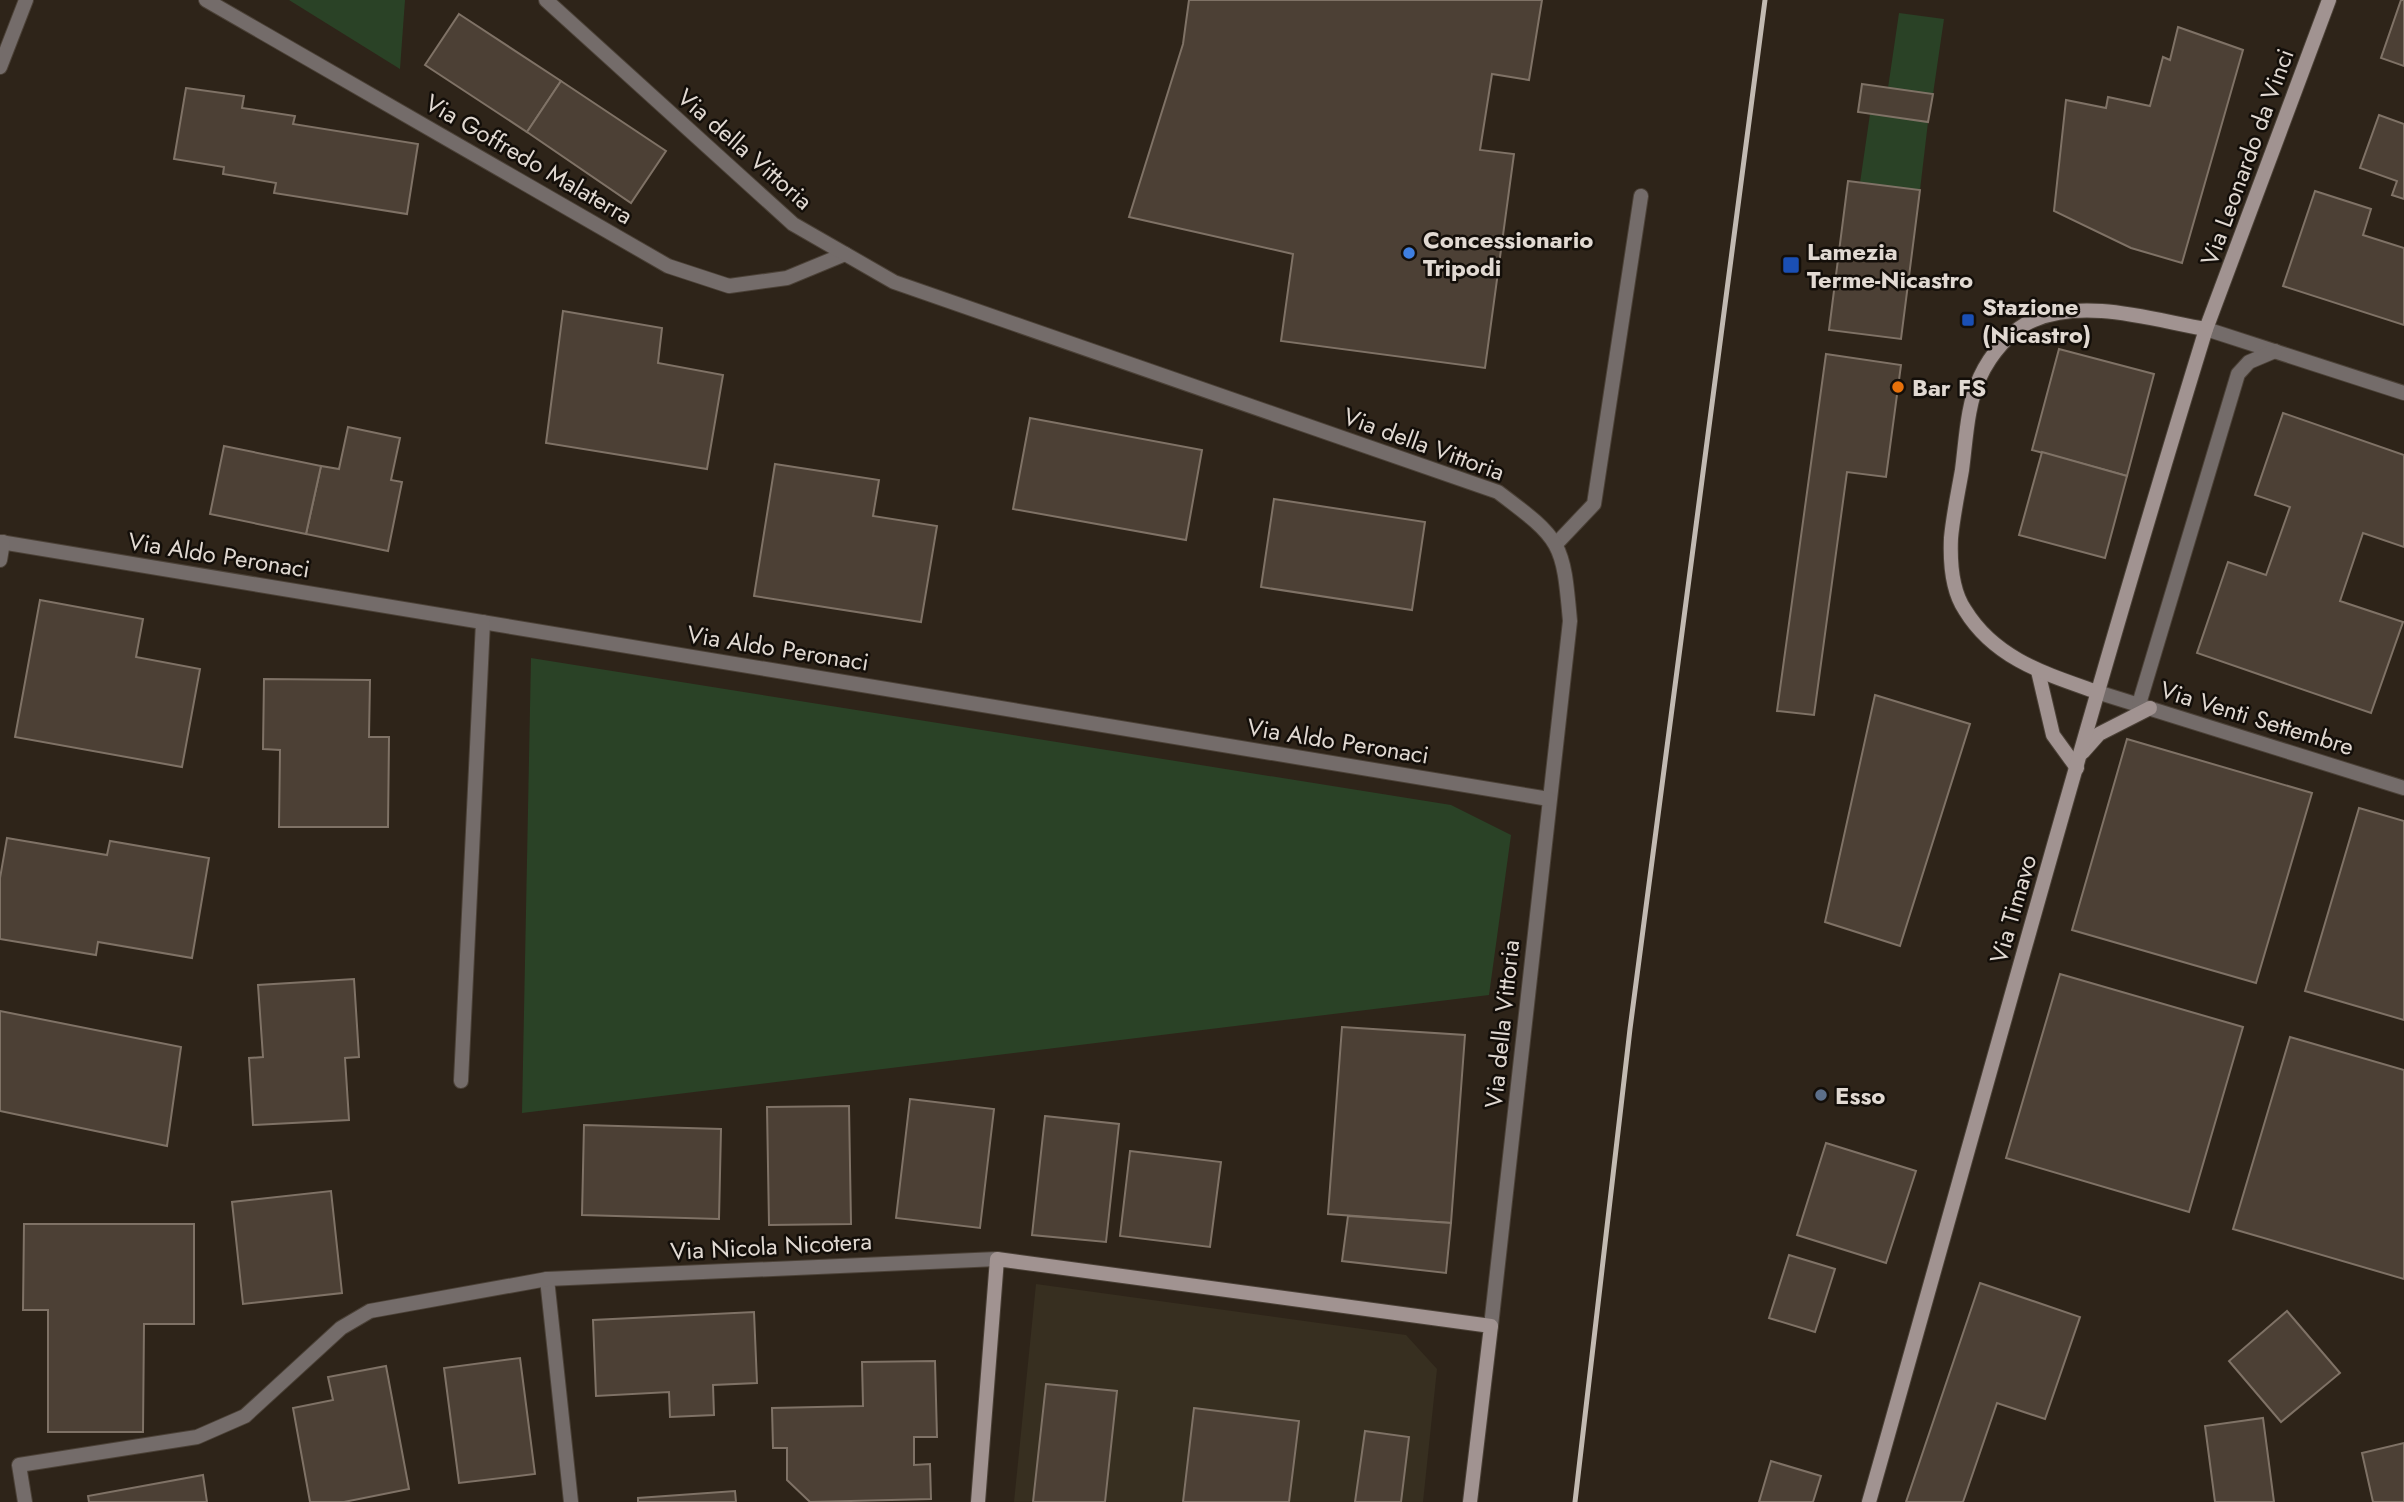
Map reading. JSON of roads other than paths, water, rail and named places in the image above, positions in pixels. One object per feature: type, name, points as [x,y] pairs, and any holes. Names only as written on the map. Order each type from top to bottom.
[{"type":"street","points":[[0,67],[26,0]]},
{"type":"street","name":"Via Goffredo Malaterra","points":[[206,0],[668,266],[729,286],[787,278],[845,254]]},
{"type":"street","name":"Via Leonardo da Vinci","points":[[2206,329],[2329,0]]},
{"type":"street","name":"Via della Vittoria","points":[[553,2],[793,224],[894,282],[1498,492],[1539,523],[1557,543],[1565,569],[1570,621],[1470,1502]]},
{"type":"street","points":[[1557,543],[1594,504],[1641,196]]},
{"type":"street","points":[[2097,691],[2038,671],[2000,650],[1978,629],[1963,608],[1954,585],[1951,539],[1972,401],[1980,376],[2006,339],[2032,320],[2067,311],[2097,312],[2206,329],[2404,393]]},
{"type":"street","name":"Via Timavo","points":[[1869,1502],[2097,691],[2206,329]]},
{"type":"street","points":[[2038,671],[2053,735],[2078,762],[2099,734],[2144,706],[2238,374],[2249,362],[2275,351]]},
{"type":"street","points":[[0,560],[1,542]]},
{"type":"street","name":"Via Aldo Peronaci","points":[[1,542],[1549,799]]},
{"type":"street","points":[[461,1081],[483,622]]},
{"type":"street","name":"Via Venti Settembre","points":[[2097,691],[2404,788]]},
{"type":"street","points":[[978,1502],[997,1259],[1491,1326]]},
{"type":"street","name":"Via Nicola Nicotera","points":[[25,1502],[19,1465],[197,1437],[245,1416],[341,1328],[370,1311],[547,1279],[997,1259]]},
{"type":"street","points":[[547,1279],[571,1502]]},
{"type":"railway","points":[[1575,1502],[1630,1029],[1765,0]]},
{"type":"place","name":"Concessionario Tripodi","points":[[1409,253]]},
{"type":"place","name":"Lamezia Terme-Nicastro","points":[[1791,265]]},
{"type":"place","name":"Stazione (Nicastro)","points":[[1968,320]]},
{"type":"place","name":"Bar FS","points":[[1898,387]]},
{"type":"place","name":"Esso","points":[[1821,1095]]}]
